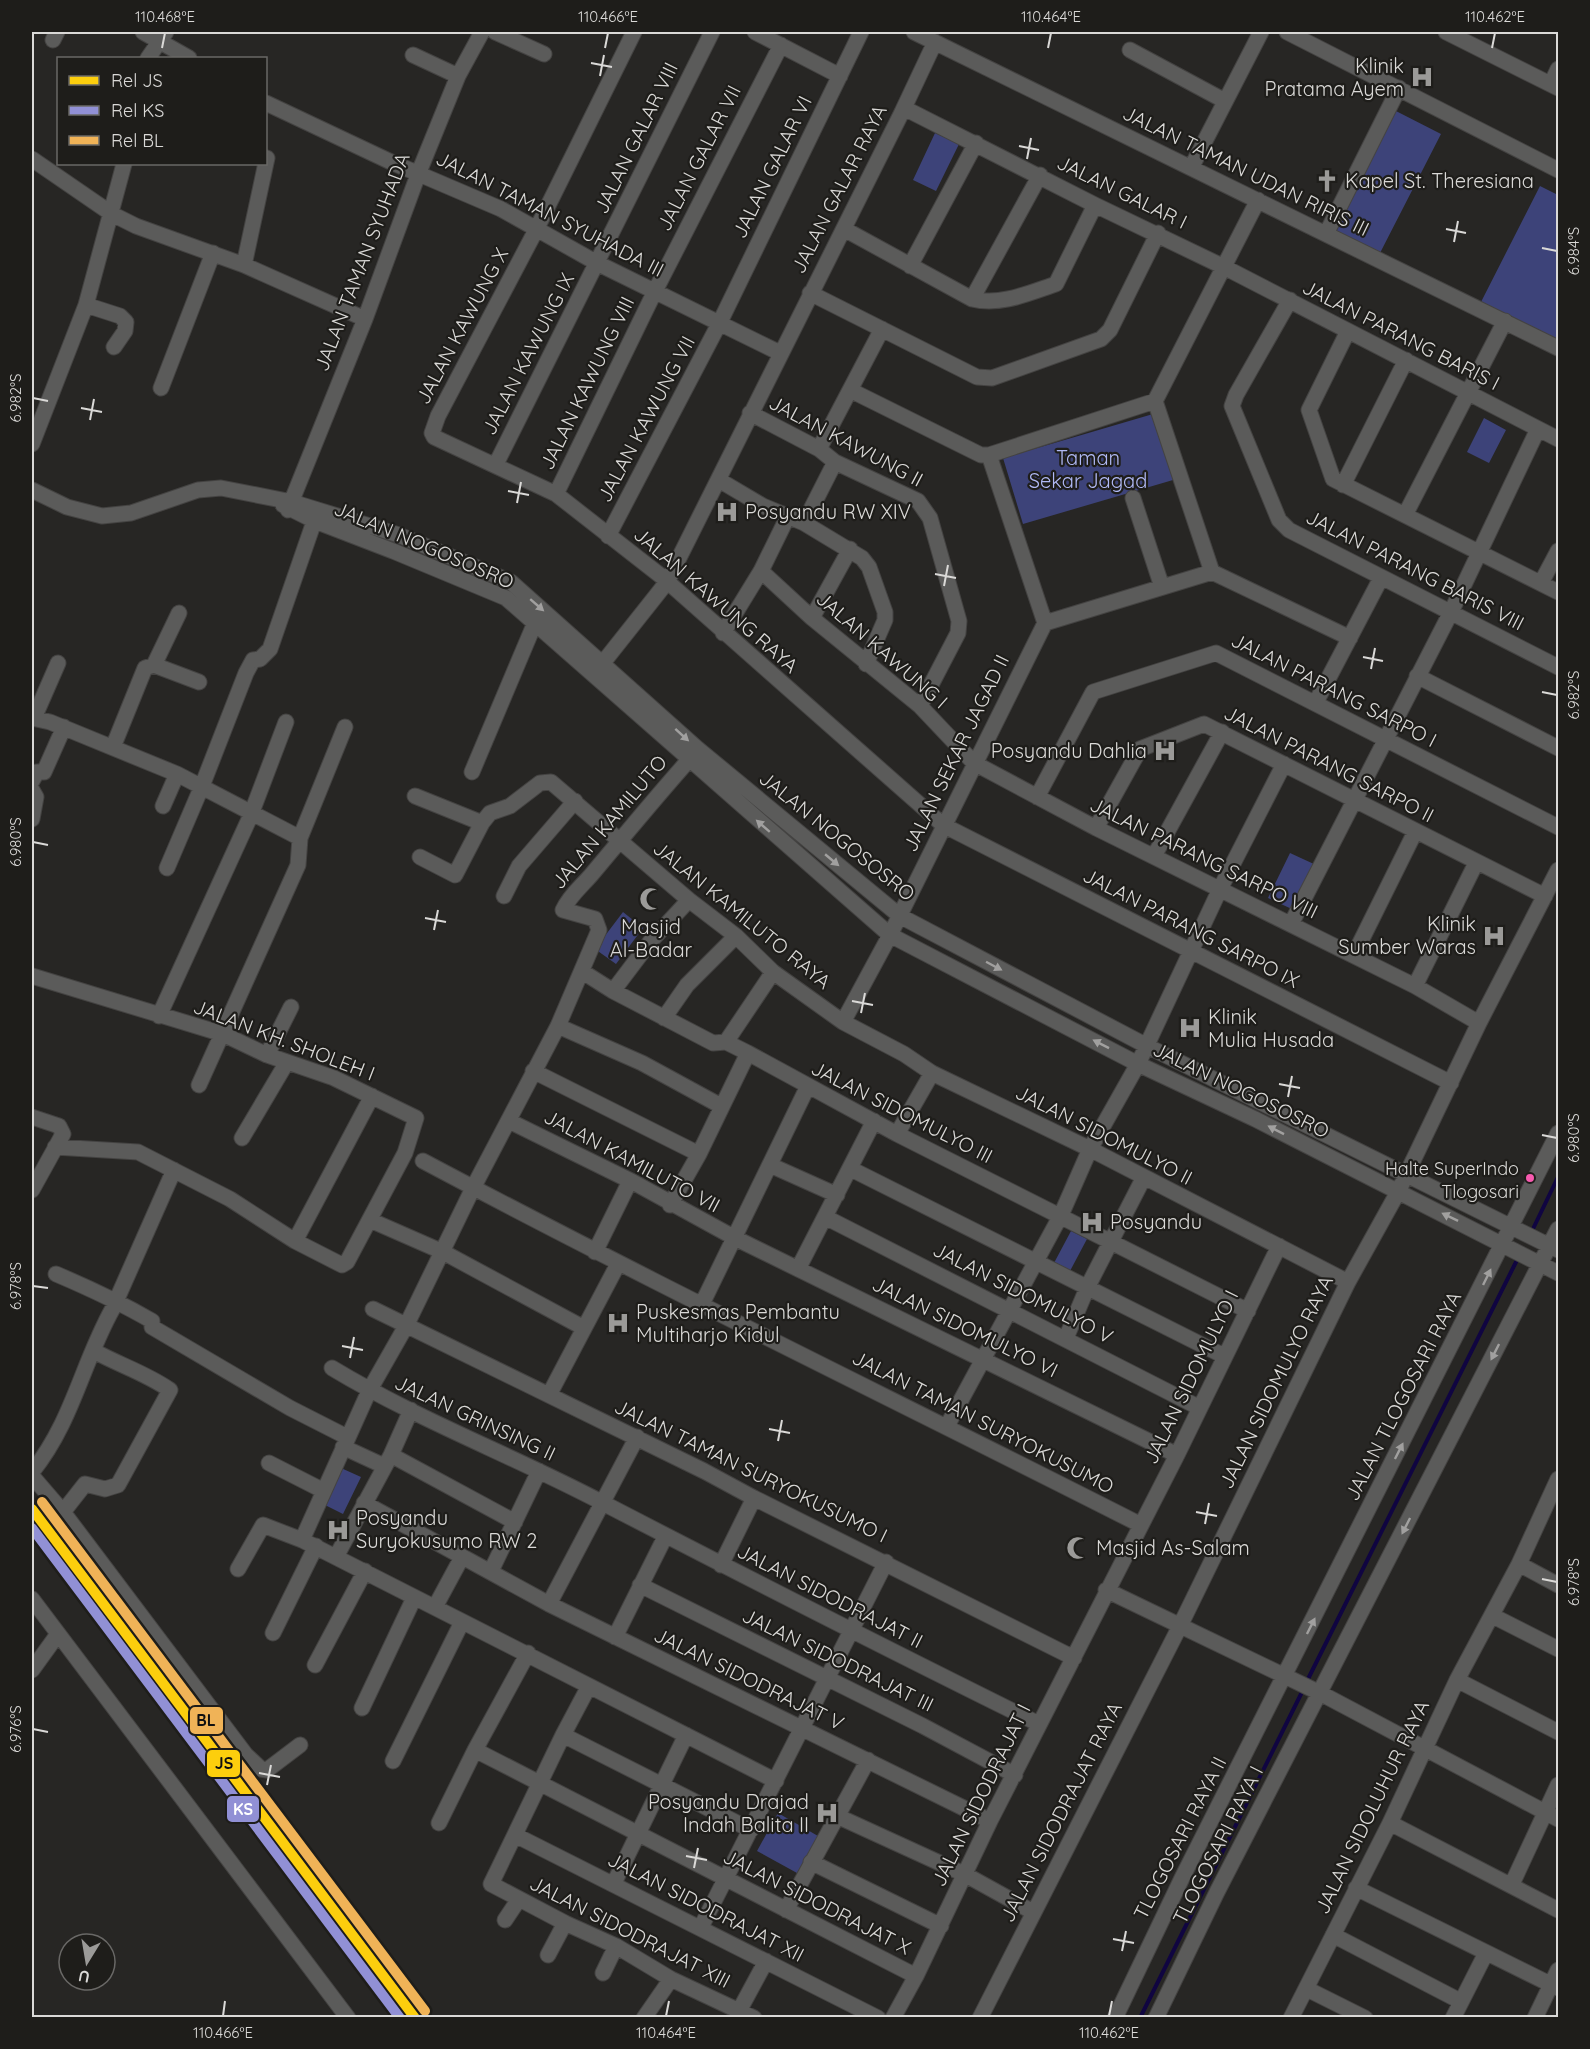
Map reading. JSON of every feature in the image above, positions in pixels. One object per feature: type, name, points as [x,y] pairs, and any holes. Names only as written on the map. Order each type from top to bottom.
[{"type":"street","points":[[143,32],[163,36],[188,57]]},
{"type":"street","name":"JALAN TAMAN SYUHADA","points":[[286,504],[365,319],[418,172],[458,76],[482,32]]},
{"type":"street","points":[[495,32],[544,54]]},
{"type":"street","points":[[528,225],[634,32]]},
{"type":"street","name":"JALAN GALAR VIII","points":[[597,263],[712,32]]},
{"type":"street","points":[[755,32],[840,76]]},
{"type":"street","name":"JALAN GALAR VI","points":[[720,322],[861,32]]},
{"type":"street","name":"JALAN TAMAN UDAN RIRIS III","points":[[914,32],[1192,166],[1558,348]]},
{"type":"street","points":[[1192,166],[1261,32]]},
{"type":"street","points":[[1287,32],[1558,170]]},
{"type":"street","points":[[1446,32],[1555,86],[1558,69]]},
{"type":"street","points":[[149,57],[163,36]]},
{"type":"street","name":"JALAN GALAR RAYA","points":[[593,676],[667,582],[935,42]]},
{"type":"street","name":"JALAN GALAR VII","points":[[655,291],[781,45]]},
{"type":"street","points":[[1130,50],[1225,101]]},
{"type":"street","points":[[413,55],[458,76]]},
{"type":"street","points":[[1326,234],[1399,88]]},
{"type":"street","name":"JALAN TAMAN SYUHADA III","points":[[267,103],[391,162],[501,209],[597,263],[780,353]]},
{"type":"street","name":"JALAN GALAR I","points":[[904,108],[1040,175],[1095,205],[1158,233],[1224,267]]},
{"type":"street","points":[[910,266],[976,143]]},
{"type":"street","points":[[33,165],[112,214],[136,226],[244,265],[365,319]]},
{"type":"street","points":[[32,444],[86,305],[124,165]]},
{"type":"street","points":[[244,265],[265,165]]},
{"type":"street","points":[[972,299],[1040,175]]},
{"type":"street","points":[[850,390],[981,455],[1155,401],[1258,200]]},
{"type":"street","points":[[844,229],[972,299],[987,303],[1001,302],[1056,284],[1095,205]]},
{"type":"street","name":"JALAN KAWUNG X","points":[[439,440],[432,433],[438,416],[528,225]]},
{"type":"street","points":[[810,293],[977,377],[992,378],[1101,339],[1110,330],[1158,233]]},
{"type":"street","points":[[161,388],[213,253]]},
{"type":"street","name":"JALAN KAWUNG IX","points":[[496,464],[597,263]]},
{"type":"street","name":"JALAN PARANG BARIS I","points":[[1224,267],[1558,439]]},
{"type":"street","name":"JALAN KAWUNG VIII","points":[[556,494],[655,291]]},
{"type":"street","name":"JALAN PARANG BARIS VIII","points":[[1290,300],[1232,406],[1279,520],[1289,530],[1558,667]]},
{"type":"street","points":[[86,305],[120,316],[126,322],[125,331],[114,347]]},
{"type":"street","points":[[1405,515],[1469,394],[1504,321]]},
{"type":"street","name":"JALAN KAWUNG VII","points":[[608,536],[720,322]]},
{"type":"street","points":[[819,449],[882,328]]},
{"type":"street","points":[[1348,330],[1309,411],[1333,479],[1558,592]]},
{"type":"street","points":[[1343,485],[1406,360]]},
{"type":"street","points":[[1155,401],[1212,572]]},
{"type":"street","name":"JALAN KAWUNG II","points":[[750,413],[819,449],[835,462],[918,501],[930,518],[959,621],[958,633],[920,706]]},
{"type":"street","points":[[1291,924],[1451,612],[1477,553],[1538,429]]},
{"type":"street","name":"JALAN KAWUNG RAYA","points":[[439,440],[496,464],[556,494],[667,582],[943,825]]},
{"type":"street","points":[[989,454],[1045,623],[1212,572],[1350,638]]},
{"type":"street","points":[[804,523],[835,462]]},
{"type":"street","points":[[719,480],[787,518],[804,523],[850,549],[867,562],[885,612],[885,620],[866,664]]},
{"type":"street","name":"JALAN NOGOSOSRO","points":[[32,490],[67,507],[102,516],[131,513],[172,498],[209,489],[221,489],[286,504],[317,515],[393,551],[506,598],[534,626],[890,935],[1138,1064],[1507,1245],[1558,1273]]},
{"type":"street","points":[[1133,498],[1162,587]]},
{"type":"street","points":[[167,868],[246,673],[253,660],[260,659],[270,649],[317,515]]},
{"type":"street","name":"JALAN NOGOSOSRO","points":[[317,515],[399,535],[511,582],[698,749],[900,916],[1147,1046],[1552,1246]]},
{"type":"street","points":[[723,633],[761,571],[787,518]]},
{"type":"street","points":[[393,551],[399,535]]},
{"type":"street","points":[[812,618],[850,549]]},
{"type":"street","points":[[1541,583],[1558,551]]},
{"type":"street","name":"JALAN KAWUNG I","points":[[761,571],[866,664],[920,706],[974,763]]},
{"type":"street","points":[[1316,702],[1381,578]]},
{"type":"street","points":[[154,665],[179,613]]},
{"type":"street","name":"JALAN SEKAR JAGAD II","points":[[890,935],[1045,623]]},
{"type":"street","points":[[472,772],[534,626]]},
{"type":"street","name":"JALAN PARANG SARPO I","points":[[1037,797],[1090,697],[1098,690],[1216,653],[1558,827]]},
{"type":"street","points":[[58,663],[33,718],[64,727],[177,774],[252,810],[300,838]]},
{"type":"street","points":[[113,747],[145,668],[154,665],[199,682]]},
{"type":"street","points":[[1417,676],[1558,748]]},
{"type":"street","points":[[159,1016],[252,810],[286,722]]},
{"type":"street","name":"JALAN PARANG SARPO II","points":[[1096,828],[1140,749],[1200,725],[1222,732],[1476,863],[1545,896]]},
{"type":"street","points":[[32,781],[37,772],[44,772],[64,727]]},
{"type":"street","points":[[199,1085],[298,865],[300,838],[345,727]]},
{"type":"street","points":[[1154,856],[1222,732]]},
{"type":"street","name":"JALAN KAMILUTO","points":[[583,972],[599,930],[595,919],[563,910],[570,896],[591,875],[618,840],[688,761]]},
{"type":"street","name":"JALAN PARANG SARPO VIII","points":[[974,763],[1096,828],[1415,986],[1479,1023]]},
{"type":"street","points":[[947,1426],[1061,1215],[1090,1149],[1138,1064],[1220,889],[1284,764]]},
{"type":"street","points":[[162,806],[177,774]]},
{"type":"street","name":"JALAN KAMILUTO RAYA","points":[[482,823],[490,813],[510,806],[540,783],[551,782],[689,900],[736,936],[773,972],[843,1022],[890,935]]},
{"type":"street","points":[[32,790],[36,797],[32,819]]},
{"type":"street","points":[[415,796],[482,823],[455,875],[420,857]]},
{"type":"street","points":[[504,896],[519,866],[575,801]]},
{"type":"street","name":"JALAN PARANG SARPO IX","points":[[943,825],[1452,1083]]},
{"type":"street","points":[[1354,955],[1415,832]]},
{"type":"street","points":[[1415,986],[1476,863]]},
{"type":"street","name":"JALAN SIDOMULYO RAYA","points":[[1180,1626],[1348,1282],[1398,1192],[1479,1023],[1558,870]]},
{"type":"street","points":[[613,992],[650,942],[689,900]]},
{"type":"street","points":[[664,1018],[687,985],[736,936]]},
{"type":"street","points":[[273,1633],[309,1543],[322,1490],[369,1391],[406,1326],[583,972]]},
{"type":"street","name":"JALAN SIDOMULYO III","points":[[583,972],[613,992],[712,1042],[726,1042],[748,1053],[807,1088],[1111,1242]]},
{"type":"street","points":[[726,1042],[773,972]]},
{"type":"street","name":"JALAN KH. SHOLEH I","points":[[33,980],[223,1034],[267,1055],[334,1078],[416,1118],[405,1153],[370,1220]]},
{"type":"street","points":[[267,1055],[291,1007]]},
{"type":"street","name":"JALAN SIDOMULYO II","points":[[843,1022],[904,1054],[933,1073],[1090,1149],[1143,1179],[1348,1282]]},
{"type":"street","points":[[558,1026],[642,1063],[721,1106]]},
{"type":"street","points":[[670,1205],[699,1154],[748,1053]]},
{"type":"street","points":[[242,1138],[287,1062]]},
{"type":"street","points":[[533,1071],[699,1154]]},
{"type":"street","points":[[897,1134],[933,1073]]},
{"type":"street","points":[[702,1304],[807,1088]]},
{"type":"street","points":[[295,1241],[372,1096]]},
{"type":"street","points":[[32,1117],[54,1124],[63,1130],[63,1134],[32,1190]]},
{"type":"street","name":"JALAN KAMILUTO VII","points":[[509,1121],[630,1181],[670,1205],[735,1238]]},
{"type":"street","points":[[798,1269],[874,1121]]},
{"type":"street","name":"JALAN TLOGOSARI RAYA","points":[[1288,1679],[1516,1228],[1558,1133]]},
{"type":"street","points":[[55,1147],[138,1152],[230,1199],[295,1241],[342,1265],[347,1262],[370,1220],[443,1252],[584,1328]]},
{"type":"street","name":"JALAN TAMAN SURYOKUSUMO","points":[[423,1161],[618,1264],[947,1426],[1139,1524]]},
{"type":"street","points":[[770,1165],[837,1195]]},
{"type":"street","points":[[851,1169],[1224,1356]]},
{"type":"street","points":[[174,1170],[63,1427],[32,1474],[246,1755],[261,1769],[267,1770],[300,1745]]},
{"type":"street","points":[[1066,1338],[1088,1286],[1143,1179]]},
{"type":"street","points":[[595,1252],[630,1181]]},
{"type":"street","name":"JALAN SIDOMULYO V","points":[[825,1217],[1010,1309],[1200,1408]]},
{"type":"street","points":[[1318,1692],[1539,1262],[1552,1246],[1558,1229]]},
{"type":"street","name":"JALAN SIDOMULYO VI","points":[[735,1238],[1177,1455]]},
{"type":"street","points":[[1111,1242],[1248,1311]]},
{"type":"street","name":"JALAN SIDOMULYO I","points":[[1106,1590],[1177,1455],[1279,1246]]},
{"type":"street","points":[[549,1395],[618,1264]]},
{"type":"street","points":[[56,1274],[116,1301],[152,1321],[152,1327],[345,1442],[515,1522]]},
{"type":"street","name":"JALAN TAMAN SURYOKUSUMO I","points":[[373,1309],[637,1437],[1074,1658]]},
{"type":"street","points":[[63,1512],[85,1484],[105,1489],[118,1485],[170,1390],[133,1368],[124,1367],[94,1351]]},
{"type":"street","name":"JALAN GRINSING II","points":[[332,1368],[369,1391],[603,1503]]},
{"type":"street","points":[[337,1555],[411,1410]]},
{"type":"street","points":[[549,1604],[637,1437]]},
{"type":"street","points":[[269,1463],[322,1490]]},
{"type":"street","points":[[491,1571],[539,1471]]},
{"type":"street","name":"JALAN SIDOLUHUR RAYA","points":[[1292,2018],[1390,1822],[1457,1680],[1519,1564],[1558,1479]]},
{"type":"street","points":[[721,1565],[754,1498]]},
{"type":"street","name":"JALAN SIDODRAJAT V","points":[[364,1503],[549,1604],[990,1821]]},
{"type":"street","name":"JALAN SIDODRAJAT II","points":[[603,1503],[665,1537],[1039,1724]]},
{"type":"street","points":[[238,1569],[262,1526],[309,1543],[337,1555],[414,1598],[528,1653],[776,1781]]},
{"type":"street","points":[[615,1637],[665,1537]]},
{"type":"street","points":[[435,1608],[462,1557]]},
{"type":"street","points":[[701,1927],[886,1562]]},
{"type":"street","points":[[1519,1564],[1558,1585]]},
{"type":"street","points":[[315,1665],[365,1570]]},
{"type":"street","name":"JALAN SIDODRAJAT III","points":[[640,1585],[1015,1776]]},
{"type":"street","points":[[1106,1590],[1318,1692],[1552,1815]]},
{"type":"street","name":"JALAN SIDODRAJAT I","points":[[893,2018],[916,1977],[990,1821],[1015,1776],[1106,1590]]},
{"type":"street","points":[[362,1708],[414,1598]]},
{"type":"street","points":[[32,1599],[348,2018]]},
{"type":"street","points":[[1493,1616],[1558,1649]]},
{"type":"street","points":[[393,1761],[462,1622]]},
{"type":"street","name":"JALAN SIDODRAJAT RAYA","points":[[980,2018],[1180,1626]]},
{"type":"street","points":[[32,1670],[58,1634]]},
{"type":"street","points":[[439,1823],[475,1750],[528,1653]]},
{"type":"street","name":"TLOGOSARI RAYA II","points":[[1114,2018],[1182,1878],[1288,1679]]},
{"type":"street","points":[[1457,1680],[1558,1732]]},
{"type":"street","points":[[515,1835],[589,1686]]},
{"type":"street","name":"TLOGOSARI RAYA I","points":[[1156,2018],[1318,1692]]},
{"type":"street","points":[[563,1735],[751,1830]]},
{"type":"street","points":[[614,1883],[640,1834],[686,1735]]},
{"type":"street","name":"JALAN SIDODRAJAT X","points":[[475,1750],[538,1785],[640,1834],[916,1977]]},
{"type":"street","points":[[786,1910],[868,1760]]},
{"type":"street","points":[[1512,1884],[1552,1815],[1558,1785]]},
{"type":"street","points":[[837,1816],[966,1875],[1033,1912]]},
{"type":"street","points":[[1390,1822],[1558,1910]]},
{"type":"street","name":"JALAN SIDODRAJAT XIII","points":[[515,1835],[491,1881],[493,1886],[616,1946],[728,2011],[754,2018]]},
{"type":"street","name":"JALAN SIDODRAJAT XII","points":[[515,1835],[878,2018]]},
{"type":"street","points":[[811,1862],[941,1926]]},
{"type":"street","points":[[1356,1888],[1555,1987]]},
{"type":"street","points":[[505,1920],[519,1899]]},
{"type":"street","points":[[548,1955],[565,1923]]},
{"type":"street","points":[[1333,1935],[1460,2001]]},
{"type":"street","points":[[603,1973],[616,1946]]},
{"type":"street","points":[[1453,2018],[1486,1953]]},
{"type":"street","points":[[728,2011],[766,1961]]},
{"type":"street","points":[[1535,2018],[1555,1987],[1558,1970]]},
{"type":"street","points":[[644,2018],[671,1979]]},
{"type":"street","points":[[1307,1989],[1365,2018]]},
{"type":"green space","points":[[1394,110],[1441,134],[1380,253],[1333,229]]},
{"type":"green space","points":[[935,133],[959,144],[936,191],[913,180]]},
{"type":"green space","points":[[1540,186],[1558,195],[1558,341],[1481,302]]},
{"type":"green space","name":"Taman Sekar Jagad","points":[[1153,414],[1173,480],[1023,524],[1003,458]]},
{"type":"green space","points":[[1484,418],[1506,430],[1489,463],[1467,452]]},
{"type":"green space","points":[[1290,853],[1316,865],[1294,910],[1268,898]]},
{"type":"green space","points":[[623,912],[643,928],[616,964],[595,949]]},
{"type":"green space","points":[[1071,1231],[1087,1239],[1070,1271],[1054,1263]]},
{"type":"green space","points":[[341,1468],[361,1477],[343,1514],[323,1504]]},
{"type":"green space","points":[[778,1813],[818,1836],[797,1873],[757,1851]]},
{"type":"waterway","points":[[1531,1233],[1558,1177]]},
{"type":"waterway","points":[[1307,1681],[1519,1256]]},
{"type":"waterway","points":[[1140,2018],[1304,1688]]},
{"type":"rail line","name":"BL","points":[[42,1502],[425,2011]]},
{"type":"rail line","name":"JS","points":[[32,1509],[415,2018]]},
{"type":"rail line","name":"KS","points":[[32,1528],[400,2018]]},
{"type":"place","name":"Klinik Pratama Ayem","points":[[1422,77]]},
{"type":"place","name":"Kapel St. Theresiana","points":[[1327,181]]},
{"type":"place","name":"Posyandu RW XIV","points":[[727,512]]},
{"type":"place","name":"Posyandu Dahlia","points":[[1165,751]]},
{"type":"place","name":"Masjid Al-Badar","points":[[651,899]]},
{"type":"place","name":"Klinik Sumber Waras","points":[[1494,936]]},
{"type":"place","name":"Klinik Mulia Husada","points":[[1190,1028]]},
{"type":"place","name":"Halte SuperIndo Tlogosari","points":[[1530,1178]]},
{"type":"place","name":"Posyandu","points":[[1092,1222]]},
{"type":"place","name":"Puskesmas Pembantu Multiharjo Kidul","points":[[618,1323]]},
{"type":"place","name":"Posyandu Suryokusumo RW 2","points":[[338,1530]]},
{"type":"place","name":"Masjid As-Salam","points":[[1078,1548]]},
{"type":"place","name":"Posyandu Drajad Indah Balita II","points":[[827,1813]]}]
